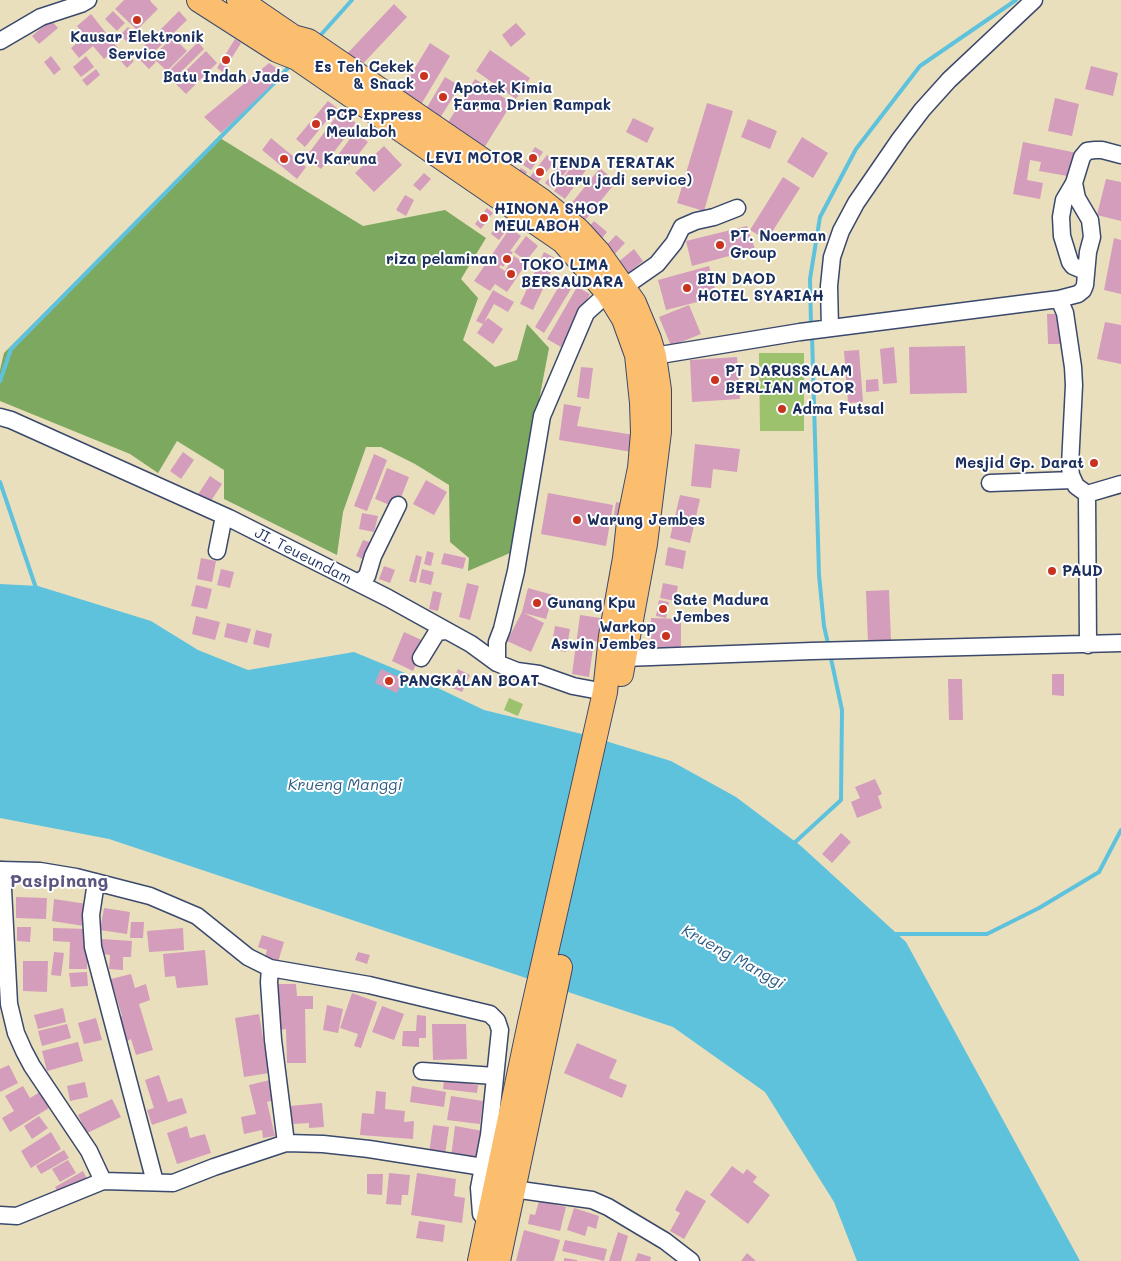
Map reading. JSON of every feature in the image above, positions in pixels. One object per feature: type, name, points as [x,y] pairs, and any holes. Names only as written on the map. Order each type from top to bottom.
[{"type":"highway","points":[[238,0],[294,47]]},
{"type":"highway","points":[[214,4],[294,47],[542,201],[578,230],[598,252],[616,290],[637,355],[643,433],[640,468],[629,522],[625,558],[611,636],[612,688]]},
{"type":"highway","points":[[480,1261],[488,1222],[539,1022],[612,688],[624,658],[645,544],[659,432],[659,390],[654,356],[642,321],[616,290]]},
{"type":"highway","points":[[498,1261],[513,1188],[539,1022]]},
{"type":"street","points":[[0,41],[41,17],[88,0]]},
{"type":"street","points":[[827,329],[832,257],[841,231],[856,203],[922,110],[949,80],[1034,0]]},
{"type":"street","points":[[1085,271],[1073,266],[1070,262],[1062,236],[1061,218],[1064,200],[1074,182],[1082,157],[1087,151],[1102,150],[1121,155]]},
{"type":"street","points":[[654,356],[800,332],[1059,299],[1078,294],[1083,290],[1085,284],[1085,271],[1092,228],[1086,210],[1077,198],[1074,182]]},
{"type":"street","points":[[497,662],[499,635],[523,536],[542,416],[586,313],[616,290],[657,264],[674,243],[682,227],[696,220],[714,217],[737,208]]},
{"type":"street","points":[[1059,299],[1065,313],[1073,367],[1073,430],[1070,466],[1076,486],[1087,494]]},
{"type":"street","name":"JI. Teueundam","points":[[0,417],[146,480],[224,523],[365,576],[438,635],[471,644],[497,662],[517,671],[539,674],[573,686],[612,688]]},
{"type":"street","points":[[990,483],[1073,480]]},
{"type":"street","points":[[1087,494],[1121,484]]},
{"type":"street","points":[[1087,494],[1088,645]]},
{"type":"street","points":[[365,576],[398,506]]},
{"type":"street","points":[[217,551],[224,523]]},
{"type":"street","points":[[421,658],[438,635]]},
{"type":"street","points":[[624,658],[812,651],[1121,644]]},
{"type":"street","points":[[103,1181],[89,1151],[24,1051],[6,1014],[9,1004],[1,870],[40,871],[96,882],[150,896],[196,916],[248,957],[270,968],[368,985],[490,1014],[497,1021],[500,1030],[489,1135],[479,1188],[481,1214],[488,1222]]},
{"type":"street","points":[[96,882],[91,915],[93,947],[155,1182]]},
{"type":"street","points":[[270,968],[272,1032],[286,1144]]},
{"type":"street","points":[[422,1071],[495,1076]]},
{"type":"street","points":[[0,1215],[18,1216],[103,1181],[173,1182],[286,1144],[323,1144],[369,1149],[483,1167]]},
{"type":"street","points":[[513,1188],[592,1200],[608,1207],[665,1241],[691,1261]]},
{"type":"green space","points":[[220,138],[363,226],[445,210],[486,238],[461,279],[478,298],[463,340],[495,367],[517,360],[527,324],[549,348],[510,553],[468,571],[469,558],[450,542],[449,485],[415,464],[381,447],[366,447],[343,512],[337,555],[224,499],[224,470],[177,441],[158,473],[130,454],[0,401],[0,370],[4,353]]},
{"type":"green space","name":"Adma Futsal","points":[[759,353],[804,353],[804,431],[760,431]]},
{"type":"green space","points":[[509,698],[523,704],[518,716],[504,710]]},
{"type":"water","name":"Krueng Manggi","points":[[0,584],[38,586],[151,621],[198,650],[248,670],[354,652],[417,678],[484,710],[586,735],[671,761],[736,797],[801,846],[906,942],[1080,1261],[857,1261],[834,1202],[765,1092],[673,1027],[109,839],[0,818]]},
{"type":"building","name":"Kausar Elektronik Service","points":[[124,0],[151,0],[158,9],[137,30],[115,9]]},
{"type":"building","points":[[394,4],[407,17],[356,71],[343,58]]},
{"type":"building","points":[[113,11],[125,23],[117,31],[105,19]]},
{"type":"building","points":[[179,11],[187,20],[152,54],[144,46]]},
{"type":"building","points":[[91,14],[118,48],[104,59],[93,46],[79,58],[71,48],[85,36],[77,26]]},
{"type":"building","points":[[51,20],[58,28],[39,44],[32,36]]},
{"type":"building","points":[[516,23],[526,34],[511,47],[502,35]]},
{"type":"building","points":[[128,27],[136,35],[128,43],[120,35]]},
{"type":"building","points":[[173,37],[187,51],[167,71],[152,57]]},
{"type":"building","name":"Batu Indah Jade","points":[[235,39],[241,43],[223,72],[217,68]]},
{"type":"building","points":[[198,42],[204,49],[172,81],[166,74]]},
{"type":"building","name":"Es Teh Cekek & Snack","points":[[430,43],[450,56],[419,108],[398,96]]},
{"type":"building","points":[[490,50],[530,78],[516,99],[476,71]]},
{"type":"building","points":[[206,51],[217,63],[186,94],[174,82]]},
{"type":"building","points":[[125,52],[134,61],[127,68],[118,58]]},
{"type":"building","points":[[146,52],[156,62],[149,69],[139,59]]},
{"type":"building","points":[[51,56],[61,69],[54,75],[44,62]]},
{"type":"building","points":[[86,56],[94,67],[81,77],[73,67]]},
{"type":"building","points":[[269,63],[284,73],[221,133],[204,117]]},
{"type":"building","points":[[1091,66],[1118,73],[1113,96],[1085,89]]},
{"type":"building","points":[[96,69],[100,75],[87,86],[82,80]]},
{"type":"building","name":"Apotek Kimia Farma Drien Rampak","points":[[445,77],[460,86],[440,118],[426,109]]},
{"type":"building","points":[[475,79],[512,103],[484,148],[447,124]]},
{"type":"building","points":[[1055,98],[1079,104],[1072,136],[1048,131]]},
{"type":"building","name":"PCP Express Meulaboh","points":[[328,101],[337,108],[305,147],[296,139]]},
{"type":"building","points":[[707,103],[733,111],[704,211],[677,203]]},
{"type":"building","points":[[340,111],[356,123],[321,169],[306,157]]},
{"type":"building","points":[[633,118],[654,128],[647,143],[626,132]]},
{"type":"building","points":[[748,119],[777,131],[770,149],[741,137]]},
{"type":"building","points":[[355,132],[368,142],[350,165],[338,155]]},
{"type":"building","points":[[802,137],[828,153],[813,178],[787,162]]},
{"type":"building","name":"CV. Karuna","points":[[271,138],[306,167],[297,179],[262,150]]},
{"type":"building","points":[[1023,142],[1077,153],[1073,177],[1039,171],[1041,162],[1030,160],[1027,180],[1043,183],[1040,199],[1013,194]]},
{"type":"building","points":[[384,146],[402,165],[374,192],[355,173]]},
{"type":"building","name":"LEVI MOTOR","points":[[535,147],[543,152],[531,170],[523,165]]},
{"type":"building","name":"TENDA TERATAK (baru jadi service)","points":[[547,155],[555,161],[533,189],[525,183]]},
{"type":"building","points":[[577,159],[588,167],[565,199],[554,191]]},
{"type":"building","points":[[560,163],[568,169],[553,189],[545,183]]},
{"type":"building","points":[[521,168],[527,172],[521,181],[514,177]]},
{"type":"building","points":[[600,168],[616,182],[582,224],[566,210]]},
{"type":"building","points":[[424,173],[431,179],[420,191],[413,185]]},
{"type":"building","points":[[783,177],[800,188],[767,240],[750,230]]},
{"type":"building","points":[[1106,179],[1121,182],[1121,221],[1097,215]]},
{"type":"building","points":[[405,195],[414,200],[406,216],[396,210]]},
{"type":"building","name":"HINONA SHOP MEULABOH","points":[[487,208],[493,213],[481,229],[475,224]]},
{"type":"building","points":[[501,219],[510,225],[499,240],[491,234]]},
{"type":"building","points":[[594,221],[607,232],[599,242],[585,231]]},
{"type":"building","name":"PT. Noerman Group","points":[[747,226],[755,249],[692,266],[686,241]]},
{"type":"building","points":[[510,228],[521,236],[510,251],[513,252],[503,267],[501,265],[499,267],[505,271],[514,256],[526,264],[507,292],[495,284],[490,291],[474,281]]},
{"type":"building","points":[[616,235],[625,243],[610,259],[601,251]]},
{"type":"building","points":[[526,236],[538,246],[526,261],[514,252]]},
{"type":"building","points":[[1114,238],[1121,240],[1121,294],[1104,290]]},
{"type":"building","points":[[634,249],[643,261],[626,275],[617,263]]},
{"type":"building","points":[[544,252],[557,259],[533,310],[520,304]]},
{"type":"building","name":"BIN DAOD HOTEL SYARIAH","points":[[709,266],[717,297],[666,310],[658,280]]},
{"type":"building","points":[[561,283],[571,289],[544,333],[535,327]]},
{"type":"building","points":[[577,287],[590,294],[561,347],[547,339]]},
{"type":"building","points":[[493,290],[514,302],[508,312],[494,304],[484,322],[488,318],[503,329],[493,344],[477,333],[483,324],[476,321]]},
{"type":"building","points":[[689,305],[701,334],[671,346],[659,317]]},
{"type":"building","points":[[1047,314],[1063,314],[1064,344],[1048,344]]},
{"type":"building","points":[[1105,322],[1121,325],[1121,364],[1097,359]]},
{"type":"building","points":[[965,346],[967,393],[910,394],[909,347]]},
{"type":"building","points":[[894,347],[897,383],[883,384],[880,349]]},
{"type":"building","points":[[859,350],[863,402],[848,403],[844,351]]},
{"type":"building","name":"PT DARUSSALAM BERLIAN MOTOR","points":[[737,357],[740,399],[692,402],[690,360]]},
{"type":"building","points":[[581,367],[593,368],[589,399],[577,397]]},
{"type":"building","points":[[878,379],[879,391],[866,392],[866,380]]},
{"type":"building","points":[[564,404],[581,407],[577,426],[634,435],[632,452],[559,440]]},
{"type":"building","points":[[695,444],[740,449],[737,472],[713,469],[711,488],[691,486]]},
{"type":"building","points":[[183,452],[194,460],[181,479],[170,471]]},
{"type":"building","points":[[374,454],[387,460],[367,511],[354,506]]},
{"type":"building","points":[[387,468],[409,477],[397,508],[375,499]]},
{"type":"building","points":[[210,476],[222,484],[209,504],[197,496]]},
{"type":"building","points":[[426,480],[447,492],[434,515],[413,504]]},
{"type":"building","name":"Warung Jembes","points":[[548,493],[613,505],[606,546],[541,534]]},
{"type":"building","points":[[680,495],[700,499],[690,543],[670,538]]},
{"type":"building","points":[[616,502],[632,505],[629,522],[613,520]]},
{"type":"building","points":[[362,513],[378,516],[374,532],[359,529]]},
{"type":"building","points":[[363,540],[372,543],[365,560],[356,556]]},
{"type":"building","points":[[668,547],[686,551],[683,569],[665,565]]},
{"type":"building","points":[[427,551],[434,553],[431,566],[424,564]]},
{"type":"building","points":[[444,553],[466,558],[463,569],[441,564]]},
{"type":"building","points":[[416,555],[422,557],[416,583],[409,581]]},
{"type":"building","points":[[201,558],[216,561],[212,582],[197,579]]},
{"type":"building","points":[[384,566],[395,570],[390,583],[379,579]]},
{"type":"building","points":[[221,569],[234,572],[230,588],[217,585]]},
{"type":"building","points":[[422,569],[434,572],[431,585],[419,582]]},
{"type":"building","points":[[467,583],[479,586],[470,620],[459,617]]},
{"type":"building","points":[[663,583],[678,586],[675,601],[660,598]]},
{"type":"building","points":[[196,585],[212,589],[207,609],[191,606]]},
{"type":"building","points":[[528,588],[553,595],[546,619],[524,613],[544,623],[531,652],[507,641],[522,612]]},
{"type":"building","points":[[889,590],[891,642],[868,643],[866,591]]},
{"type":"building","points":[[433,591],[442,593],[438,611],[429,609]]},
{"type":"building","name":"Sate Madura Jembes","points":[[659,600],[669,602],[666,618],[656,616]]},
{"type":"building","points":[[580,615],[607,619],[604,642],[594,641],[589,677],[572,674]]},
{"type":"building","points":[[196,616],[220,622],[215,640],[192,634]]},
{"type":"building","name":"Warkop Aswin Jembes","points":[[651,618],[681,619],[681,654],[651,653]]},
{"type":"building","points":[[227,623],[251,629],[247,643],[224,637]]},
{"type":"building","points":[[555,626],[570,629],[566,652],[551,649]]},
{"type":"building","points":[[256,630],[272,634],[269,648],[253,644]]},
{"type":"building","points":[[404,632],[426,642],[413,671],[392,661]]},
{"type":"building","name":"PANGKALAN BOAT","points":[[381,669],[403,679],[397,693],[375,683]]},
{"type":"building","points":[[458,669],[470,675],[462,692],[450,687]]},
{"type":"building","points":[[1052,674],[1064,674],[1064,696],[1052,695]]},
{"type":"building","points":[[948,679],[962,679],[963,720],[949,720]]},
{"type":"building","points":[[875,779],[882,794],[878,796],[882,808],[857,818],[851,802],[860,798],[855,787]]},
{"type":"building","points":[[841,833],[851,842],[832,863],[822,854]]},
{"type":"building","points":[[16,897],[47,898],[46,919],[16,918]]},
{"type":"building","points":[[54,899],[87,904],[84,926],[52,921]]},
{"type":"building","points":[[104,908],[130,912],[127,934],[100,930]]},
{"type":"building","points":[[131,922],[144,922],[143,938],[130,938]]},
{"type":"building","points":[[17,927],[31,927],[30,942],[17,941]]},
{"type":"building","points":[[53,928],[88,929],[87,969],[69,969],[70,942],[53,941]]},
{"type":"building","points":[[183,928],[184,950],[149,952],[147,931]]},
{"type":"building","points":[[262,935],[284,942],[278,962],[265,958],[267,950],[258,947]]},
{"type":"building","points":[[102,939],[132,941],[131,957],[123,957],[123,970],[109,969],[110,955],[102,954]]},
{"type":"building","points":[[205,950],[208,985],[177,988],[175,976],[165,977],[163,954]]},
{"type":"building","points":[[54,952],[64,953],[61,976],[51,975]]},
{"type":"building","points":[[358,952],[370,955],[367,964],[355,960]]},
{"type":"building","points":[[23,961],[48,961],[47,992],[23,991]]},
{"type":"building","points":[[87,972],[88,986],[71,987],[69,973]]},
{"type":"building","points":[[131,974],[135,988],[146,984],[150,1000],[139,1004],[153,1050],[136,1055],[131,1039],[127,1041],[119,1017],[122,1016],[111,979]]},
{"type":"building","points":[[278,984],[296,984],[297,996],[313,996],[313,1009],[305,1009],[306,1063],[287,1063],[286,1029],[279,1030]]},
{"type":"building","points":[[352,993],[377,1002],[361,1048],[354,1046],[358,1034],[340,1028]]},
{"type":"building","points":[[327,1005],[343,1009],[338,1033],[323,1030]]},
{"type":"building","points":[[382,1006],[404,1014],[394,1040],[372,1032]]},
{"type":"building","points":[[63,1008],[66,1022],[38,1029],[34,1015]]},
{"type":"building","points":[[259,1014],[269,1073],[244,1077],[235,1018]]},
{"type":"building","points":[[417,1015],[426,1016],[426,1038],[419,1038],[419,1047],[402,1046],[403,1031],[416,1031]]},
{"type":"building","points":[[96,1018],[102,1040],[84,1044],[78,1023]]},
{"type":"building","points":[[67,1024],[71,1038],[42,1046],[38,1031]]},
{"type":"building","points":[[432,1024],[466,1024],[467,1059],[433,1060]]},
{"type":"building","points":[[78,1042],[83,1061],[47,1071],[42,1051]]},
{"type":"building","points":[[577,1043],[617,1060],[609,1078],[627,1085],[622,1098],[564,1073]]},
{"type":"building","points":[[9,1065],[18,1083],[0,1092],[0,1069]]},
{"type":"building","points":[[159,1075],[168,1102],[182,1098],[187,1113],[152,1125],[147,1110],[154,1108],[145,1080]]},
{"type":"building","points":[[270,1080],[274,1100],[267,1102],[275,1136],[263,1138],[262,1130],[244,1134],[241,1117],[256,1114],[249,1085]]},
{"type":"building","points":[[444,1080],[478,1085],[477,1093],[443,1089]]},
{"type":"building","points":[[85,1082],[88,1097],[70,1101],[67,1086]]},
{"type":"building","points":[[23,1086],[30,1098],[40,1092],[49,1108],[10,1132],[2,1118],[14,1111],[5,1096]]},
{"type":"building","points":[[412,1086],[446,1092],[444,1107],[410,1102]]},
{"type":"building","points":[[376,1091],[386,1092],[385,1109],[405,1111],[404,1122],[414,1121],[413,1139],[360,1135],[362,1113],[374,1114]]},
{"type":"building","points":[[451,1096],[483,1101],[480,1124],[447,1120]]},
{"type":"building","points":[[112,1099],[121,1117],[87,1133],[78,1115]]},
{"type":"building","points":[[322,1103],[324,1127],[309,1128],[309,1123],[292,1124],[290,1106]]},
{"type":"building","points":[[39,1116],[48,1128],[32,1139],[24,1126]]},
{"type":"building","points":[[433,1125],[449,1127],[445,1155],[429,1153]]},
{"type":"building","points":[[187,1126],[190,1138],[205,1134],[211,1153],[177,1164],[167,1133]]},
{"type":"building","points":[[455,1126],[483,1131],[479,1161],[451,1157]]},
{"type":"building","points":[[51,1132],[61,1149],[31,1168],[21,1151]]},
{"type":"building","points":[[64,1150],[69,1158],[41,1174],[36,1166]]},
{"type":"building","points":[[68,1160],[76,1173],[60,1182],[52,1169]]},
{"type":"building","points":[[732,1166],[743,1174],[747,1169],[757,1177],[753,1182],[770,1195],[748,1224],[710,1195]]},
{"type":"building","points":[[83,1171],[87,1179],[59,1195],[55,1187]]},
{"type":"building","points":[[389,1173],[410,1175],[408,1195],[402,1195],[401,1205],[386,1204]]},
{"type":"building","points":[[417,1173],[456,1179],[454,1196],[465,1198],[462,1223],[411,1215]]},
{"type":"building","points":[[367,1174],[383,1174],[382,1195],[367,1194]]},
{"type":"building","points":[[686,1190],[706,1201],[684,1239],[670,1231],[680,1213],[675,1210]]},
{"type":"building","points":[[539,1201],[566,1207],[560,1231],[528,1224],[530,1214],[535,1215]]},
{"type":"building","points":[[574,1208],[599,1216],[596,1229],[588,1226],[585,1236],[567,1230]]},
{"type":"building","points":[[419,1221],[445,1225],[443,1242],[416,1238]]},
{"type":"building","points":[[524,1230],[560,1240],[554,1261],[516,1261]]},
{"type":"building","points":[[618,1232],[628,1236],[621,1261],[609,1261]]},
{"type":"building","points":[[565,1240],[607,1249],[604,1261],[562,1251]]},
{"type":"building","points":[[638,1253],[651,1257],[650,1261],[635,1261]]},
{"type":"building","points":[[747,1253],[756,1261],[741,1261]]},
{"type":"building","points":[[564,1258],[577,1260],[577,1261],[564,1261]]},
{"type":"waterway","points":[[318,38],[352,0]]},
{"type":"waterway","points":[[811,326],[810,279],[820,217],[856,149],[920,66],[1016,0]]},
{"type":"waterway","points":[[281,75],[292,64]]},
{"type":"waterway","points":[[0,381],[11,349],[277,80]]},
{"type":"waterway","points":[[812,335],[819,575],[824,626],[829,648]]},
{"type":"waterway","points":[[0,482],[37,591]]},
{"type":"waterway","points":[[792,845],[841,800],[842,710],[830,654]]},
{"type":"waterway","points":[[892,934],[987,934],[1039,908],[1099,872],[1121,830]]},
{"type":"place","name":"Kausar Elektronik Service","points":[[137,20]]},
{"type":"place","name":"Batu Indah Jade","points":[[226,60]]},
{"type":"place","name":"Es Teh Cekek & Snack","points":[[424,76]]},
{"type":"place","name":"Apotek Kimia Farma Drien Rampak","points":[[443,97]]},
{"type":"place","name":"PCP Express Meulaboh","points":[[316,124]]},
{"type":"place","name":"LEVI MOTOR","points":[[533,158]]},
{"type":"place","name":"CV. Karuna","points":[[284,159]]},
{"type":"place","name":"TENDA TERATAK (baru jadi service)","points":[[540,172]]},
{"type":"place","name":"HINONA SHOP MEULABOH","points":[[484,218]]},
{"type":"place","name":"PT. Noerman Group","points":[[720,245]]},
{"type":"place","name":"riza pelaminan","points":[[507,259]]},
{"type":"place","name":"TOKO LIMA BERSAUDARA","points":[[511,274]]},
{"type":"place","name":"BIN DAOD HOTEL SYARIAH","points":[[687,288]]},
{"type":"place","name":"PT DARUSSALAM BERLIAN MOTOR","points":[[715,380]]},
{"type":"place","name":"Adma Futsal","points":[[782,409]]},
{"type":"place","name":"Mesjid Gp. Darat","points":[[1094,463]]},
{"type":"place","name":"Warung Jembes","points":[[577,520]]},
{"type":"place","name":"PAUD","points":[[1052,571]]},
{"type":"place","name":"Gunang Kpu","points":[[537,603]]},
{"type":"place","name":"Sate Madura Jembes","points":[[663,609]]},
{"type":"place","name":"Warkop Aswin Jembes","points":[[666,636]]},
{"type":"place","name":"PANGKALAN BOAT","points":[[389,681]]},
{"type":"district","name":"Pasipinang","points":[[59,881]]}]
